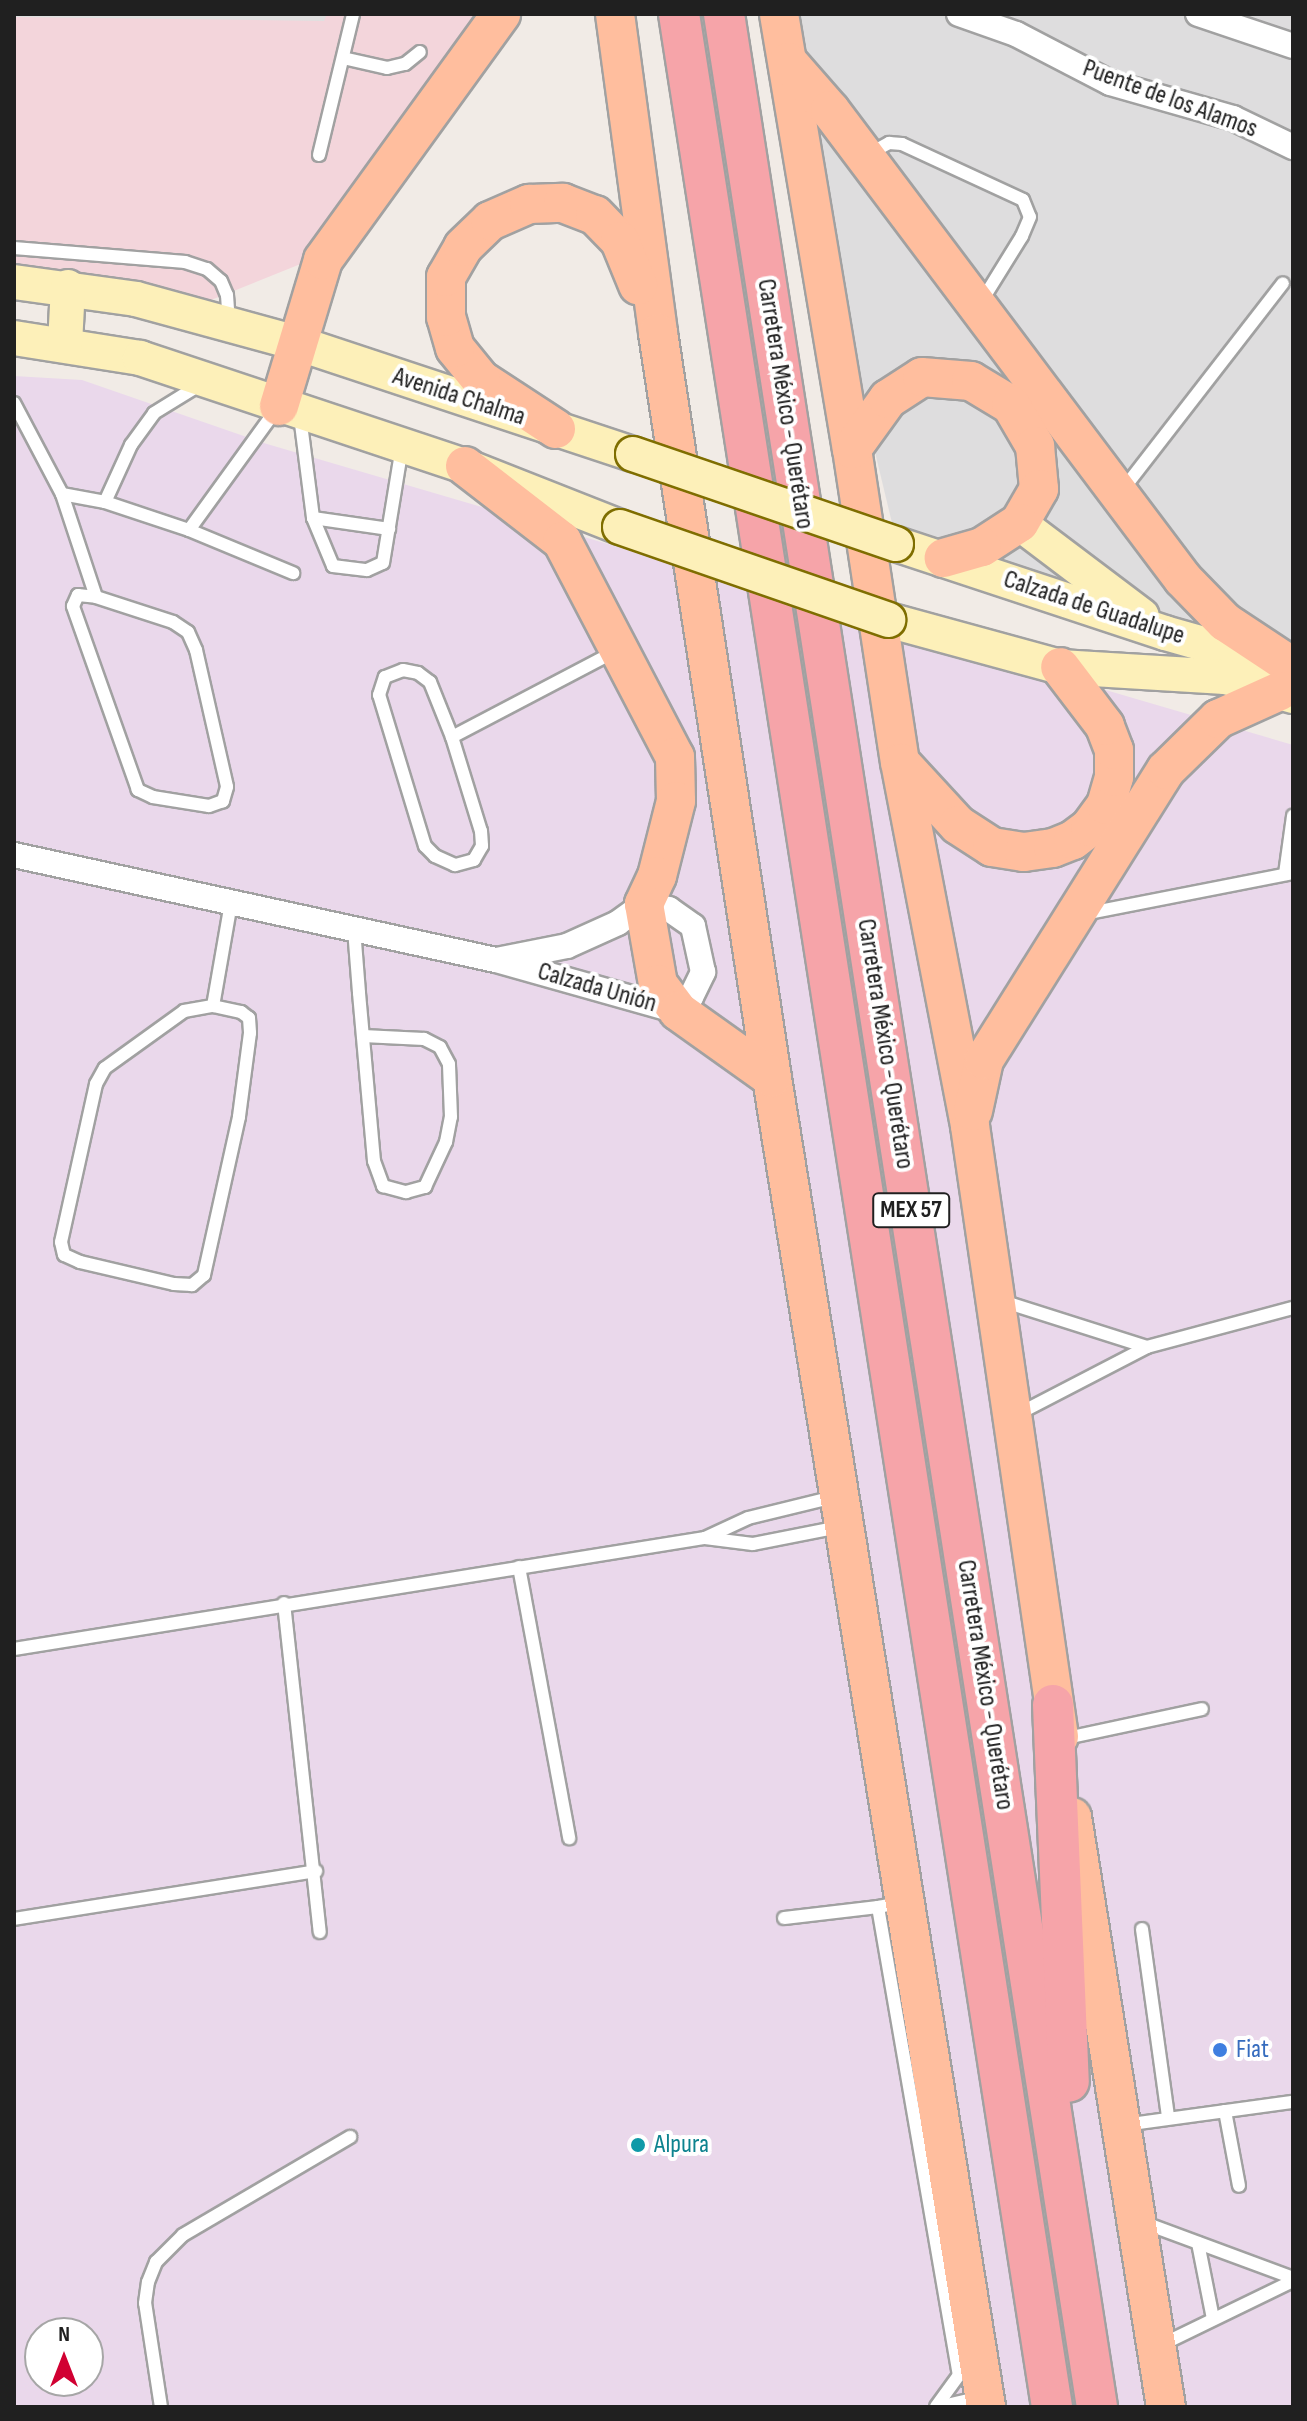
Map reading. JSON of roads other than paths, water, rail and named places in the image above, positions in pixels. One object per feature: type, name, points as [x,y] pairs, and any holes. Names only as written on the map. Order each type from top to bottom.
[{"type":"highway","name":"Carretera México - Querétaro","points":[[679,14],[1052,2407]]},
{"type":"highway","name":"Carretera México - Querétaro","points":[[724,14],[1097,2407]]},
{"type":"highway","points":[[1056,1722],[1077,2274]]},
{"type":"main road","points":[[289,409],[300,344],[323,260],[501,14]]},
{"type":"main road","points":[[615,14],[658,333],[772,1078],[844,1511],[891,1904],[985,2402]]},
{"type":"main road","points":[[779,14],[852,449],[900,762],[970,1126],[1056,1722],[1166,2407]]},
{"type":"main road","points":[[788,62],[830,110],[1183,579],[1290,681],[1218,719],[1166,770],[984,1060],[970,1126]]},
{"type":"main road","points":[[556,429],[481,380],[455,348],[446,317],[446,277],[463,247],[490,221],[529,204],[563,203],[595,215],[620,241],[658,333]]},
{"type":"main road","points":[[58,272],[65,344]]},
{"type":"main road","name":"Avenida Chalma","points":[[14,282],[58,272],[136,299],[300,344],[896,544]]},
{"type":"main road","points":[[14,338],[140,358],[465,466],[562,541],[675,757],[676,801],[657,876],[644,904],[658,984],[678,1011],[772,1078]]},
{"type":"main road","points":[[852,449],[888,399],[922,377],[971,381],[1011,405],[1035,446],[1039,489],[1019,523],[982,547],[944,558]]},
{"type":"main road","name":"Calzada de Guadalupe","points":[[465,466],[620,527],[888,620],[1060,667],[1290,681]]},
{"type":"main road","points":[[1019,523],[1165,633]]},
{"type":"main road","name":"Calzada de Guadalupe","points":[[896,544],[1165,633],[1290,681]]},
{"type":"main road","points":[[900,762],[958,825],[992,847],[1024,852],[1053,848],[1073,840],[1090,827],[1106,805],[1114,777],[1114,750],[1105,726],[1060,667]]},
{"type":"street","name":"Puente de los Alamos","points":[[959,14],[1021,24],[1110,83],[1233,118],[1293,147]]},
{"type":"street","points":[[1198,14],[1293,46]]},
{"type":"street","name":"Calzada Unión","points":[[14,855],[496,960],[678,1011]]},
{"type":"street","name":"Calzada Unión","points":[[496,960],[567,946],[618,923],[644,904]]},
{"type":"lane","points":[[319,155],[353,14]]},
{"type":"lane","points":[[343,58],[387,68],[405,64],[420,52]]},
{"type":"lane","points":[[872,165],[878,149],[889,143],[902,144],[1023,200],[1030,217],[1022,236],[978,306]]},
{"type":"lane","points":[[14,248],[58,272],[185,262],[207,269],[221,281],[227,295],[230,325]]},
{"type":"lane","points":[[1119,495],[1283,283]]},
{"type":"lane","points":[[105,502],[131,445],[154,413],[208,379]]},
{"type":"lane","points":[[14,403],[62,494],[96,597]]},
{"type":"lane","points":[[289,409],[313,518],[327,558],[333,566],[377,569],[383,563],[402,446]]},
{"type":"lane","points":[[189,530],[289,409]]},
{"type":"lane","points":[[62,494],[105,502],[189,530],[293,573]]},
{"type":"lane","points":[[313,518],[389,529]]},
{"type":"lane","points":[[78,595],[96,597],[173,622],[188,632],[196,650],[227,787],[223,801],[209,806],[153,797],[138,790],[73,606],[78,595]]},
{"type":"lane","points":[[452,737],[619,650]]},
{"type":"lane","points":[[403,670],[418,673],[430,682],[452,737],[482,846],[474,860],[455,865],[435,856],[425,846],[381,708],[379,695],[385,677],[403,670]]},
{"type":"lane","points":[[1075,915],[1289,874],[1293,816]]},
{"type":"lane","points":[[213,1006],[231,903]]},
{"type":"lane","points":[[354,929],[363,1036],[374,1161],[383,1186],[406,1192],[425,1187],[446,1142],[451,1117],[449,1064],[440,1047],[424,1039],[363,1036]]},
{"type":"lane","points":[[213,1006],[241,1012],[249,1018],[250,1033],[239,1117],[204,1275],[192,1285],[174,1284],[80,1262],[64,1255],[61,1242],[96,1084],[105,1068],[184,1011],[213,1006]]},
{"type":"lane","points":[[995,1299],[1147,1347]]},
{"type":"lane","points":[[1012,1417],[1147,1347],[1293,1308]]},
{"type":"lane","points":[[705,1538],[748,1518],[844,1511]]},
{"type":"lane","points":[[14,1649],[284,1603],[705,1538],[753,1544],[844,1511]]},
{"type":"lane","points":[[519,1567],[569,1838]]},
{"type":"lane","points":[[284,1603],[316,1871],[320,1932]]},
{"type":"lane","points":[[1056,1722],[1202,1709]]},
{"type":"lane","points":[[14,1919],[316,1871]]},
{"type":"lane","points":[[784,1918],[891,1904],[959,2375],[937,2407]]},
{"type":"lane","points":[[1142,1929],[1168,2116]]},
{"type":"lane","points":[[1121,2125],[1168,2116],[1293,2102]]},
{"type":"lane","points":[[1225,2111],[1239,2186]]},
{"type":"lane","points":[[161,2407],[145,2303],[148,2282],[156,2262],[183,2235],[350,2137]]},
{"type":"lane","points":[[1136,2220],[1293,2279]]},
{"type":"lane","points":[[1198,2243],[1213,2319]]},
{"type":"lane","points":[[1156,2347],[1293,2279]]},
{"type":"lane","points":[[937,2407],[985,2402]]},
{"type":"place","name":"Fiat","points":[[1220,2050]]},
{"type":"place","name":"Alpura","points":[[638,2145]]}]
